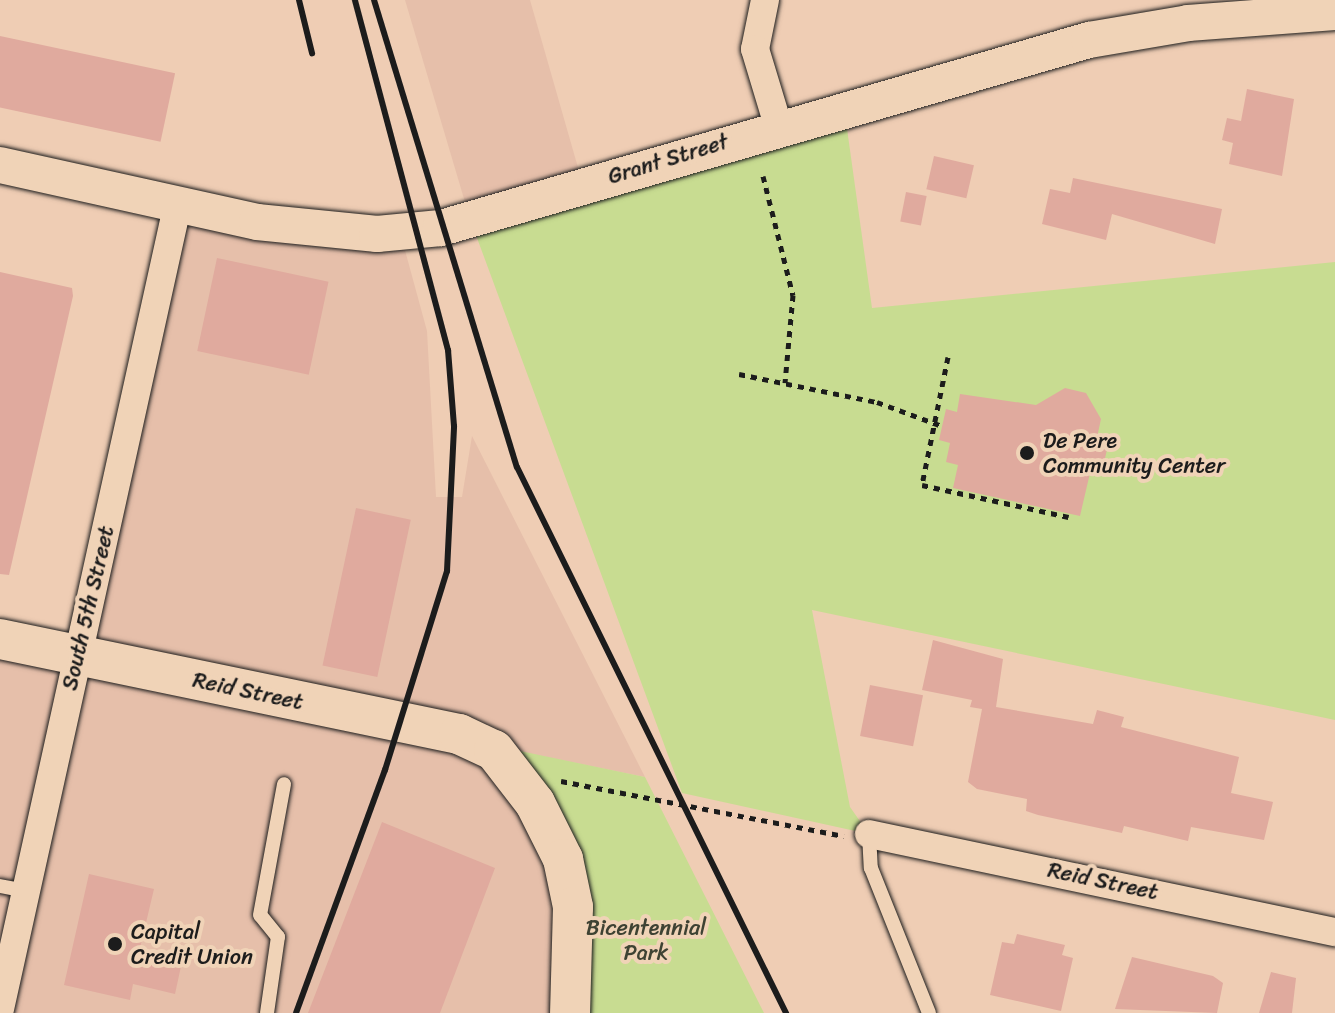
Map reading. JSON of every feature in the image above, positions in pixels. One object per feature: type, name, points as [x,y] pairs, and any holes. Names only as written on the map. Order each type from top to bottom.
[{"type":"main road","name":"Reid Street","points":[[0,639],[459,734],[494,750],[535,803],[563,859],[573,907],[572,1008]]},
{"type":"street","points":[[765,0],[755,49],[778,125]]},
{"type":"street","name":"Grant Street","points":[[0,165],[177,207],[316,231],[441,228],[778,125],[1089,40],[1188,23],[1335,12]]},
{"type":"street","name":"South 5th Street","points":[[0,1009],[13,888],[78,655],[177,207]]},
{"type":"street","name":"Reid Street","points":[[869,834],[1335,932]]},
{"type":"lane","points":[[267,1013],[278,937],[260,915],[284,784]]},
{"type":"lane","points":[[869,834],[871,868],[929,1013]]},
{"type":"path","points":[[763,176],[793,295],[785,383]]},
{"type":"path","points":[[948,357],[922,485],[1069,517]]},
{"type":"path","points":[[739,374],[877,402],[942,426]]},
{"type":"path","points":[[1104,461],[1134,468]]},
{"type":"path","points":[[561,781],[840,837],[869,834]]},
{"type":"shaded area","points":[[405,0],[530,0],[583,185],[470,219]]},
{"type":"shaded area","points":[[177,207],[400,232],[427,331],[436,497],[462,497],[472,436],[645,777],[482,744],[563,859],[570,1013],[0,1013],[0,639],[77,655]]},
{"type":"green space","points":[[844,107],[872,308],[1335,262],[1335,720],[812,610],[850,807],[869,834],[682,793],[470,219]]},
{"type":"green space","name":"Bicentennial Park","points":[[477,742],[645,777],[764,1013],[572,1013],[573,907]]},
{"type":"building","points":[[0,36],[175,73],[161,142],[0,108]]},
{"type":"building","points":[[1247,89],[1294,99],[1282,176],[1229,164],[1233,143],[1222,140],[1227,118],[1241,121]]},
{"type":"building","points":[[934,156],[974,165],[966,198],[926,189]]},
{"type":"building","points":[[1073,178],[1222,209],[1215,244],[1112,214],[1106,240],[1042,224],[1050,189],[1070,193]]},
{"type":"building","points":[[906,192],[927,196],[921,225],[900,221]]},
{"type":"building","points":[[217,258],[329,282],[309,375],[197,351]]},
{"type":"building","points":[[0,272],[72,288],[73,296],[9,575],[0,574]]},
{"type":"building","name":"De Pere Community Center","points":[[1065,388],[1086,393],[1101,419],[1096,442],[1108,445],[1101,476],[1090,473],[1080,516],[953,488],[958,465],[946,462],[950,443],[939,440],[946,409],[957,412],[960,394],[1036,405]]},
{"type":"building","points":[[356,508],[411,520],[377,677],[323,665]]},
{"type":"building","points":[[933,640],[1003,659],[996,707],[1093,724],[1097,710],[1124,717],[1121,727],[1239,757],[1231,793],[1273,802],[1264,840],[1191,827],[1188,841],[1124,826],[1122,833],[1038,815],[1026,811],[1027,799],[977,789],[968,782],[982,709],[970,707],[972,700],[922,690]]},
{"type":"building","points":[[870,685],[923,695],[913,746],[860,736]]},
{"type":"building","points":[[382,822],[495,868],[440,1013],[308,1013]]},
{"type":"building","points":[[89,874],[154,889],[140,948],[183,957],[175,994],[133,984],[130,1000],[64,985]]},
{"type":"building","points":[[1017,934],[1065,945],[1062,955],[1073,958],[1061,1011],[990,995],[1002,942],[1014,944]]},
{"type":"building","points":[[1132,957],[1213,976],[1223,983],[1217,1013],[1115,1009]]},
{"type":"building","points":[[1271,972],[1296,978],[1292,1013],[1259,1013]]},
{"type":"railway","points":[[299,0],[312,53]]},
{"type":"railway","points":[[296,1013],[385,770],[447,571],[454,426],[448,350],[355,0]]},
{"type":"railway","points":[[374,0],[517,467],[786,1013]]},
{"type":"place","name":"De Pere Community Center","points":[[1027,453]]},
{"type":"place","name":"Capital Credit Union","points":[[115,944]]}]
